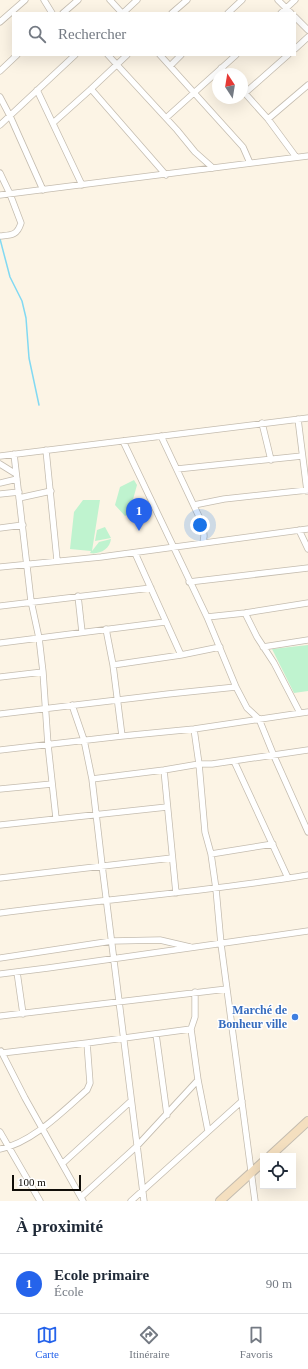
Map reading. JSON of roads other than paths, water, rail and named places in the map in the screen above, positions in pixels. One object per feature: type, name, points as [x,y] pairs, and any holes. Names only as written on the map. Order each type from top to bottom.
[{"type":"street","points":[[0,22],[25,0]]},
{"type":"street","points":[[44,0],[51,12]]},
{"type":"street","points":[[64,12],[78,0]]},
{"type":"street","points":[[110,0],[121,12]]},
{"type":"street","points":[[123,12],[137,0]]},
{"type":"street","points":[[173,12],[187,0]]},
{"type":"street","points":[[229,12],[242,0]]},
{"type":"street","points":[[278,0],[290,12]]},
{"type":"street","points":[[282,12],[295,0]]},
{"type":"street","points":[[296,17],[308,30]]},
{"type":"street","points":[[296,48],[308,37]]},
{"type":"street","points":[[0,71],[16,56]]},
{"type":"street","points":[[0,125],[74,56]]},
{"type":"street","points":[[109,56],[195,152],[213,168]]},
{"type":"street","points":[[53,123],[126,56]]},
{"type":"street","points":[[161,56],[243,148],[250,163]]},
{"type":"street","points":[[170,66],[180,56]]},
{"type":"street","points":[[222,68],[235,56]]},
{"type":"street","points":[[248,89],[287,56]]},
{"type":"street","points":[[166,118],[212,76]]},
{"type":"street","points":[[268,119],[308,85]]},
{"type":"street","points":[[91,89],[166,175]]},
{"type":"street","points":[[37,90],[82,185]]},
{"type":"street","points":[[248,96],[268,119],[296,157]]},
{"type":"street","points":[[0,97],[43,190]]},
{"type":"street","points":[[0,196],[308,156]]},
{"type":"street","points":[[0,173],[21,223],[17,232],[0,236]]},
{"type":"street","points":[[0,456],[308,418]]},
{"type":"street","points":[[194,505],[230,499],[307,491],[298,419]]},
{"type":"street","points":[[262,423],[271,460]]},
{"type":"street","points":[[161,436],[203,525],[203,543]]},
{"type":"street","points":[[123,441],[207,617],[236,687],[247,708],[259,719],[308,832]]},
{"type":"street","points":[[46,450],[57,560]]},
{"type":"street","points":[[14,454],[31,601],[39,638],[43,672],[48,745],[56,818]]},
{"type":"street","points":[[177,469],[302,456]]},
{"type":"street","points":[[0,464],[17,477]]},
{"type":"street","points":[[0,484],[17,477]]},
{"type":"street","points":[[0,494],[19,495],[51,491]]},
{"type":"street","points":[[0,528],[23,525]]},
{"type":"street","points":[[0,567],[26,563],[135,553],[308,529]]},
{"type":"street","points":[[299,530],[308,549]]},
{"type":"street","points":[[135,553],[181,655]]},
{"type":"street","points":[[189,582],[308,568]]},
{"type":"street","points":[[0,606],[31,601],[151,588]]},
{"type":"street","points":[[78,596],[82,632]]},
{"type":"street","points":[[207,617],[245,613],[308,603]]},
{"type":"street","points":[[245,613],[263,647],[274,663],[300,713]]},
{"type":"street","points":[[0,643],[165,622]]},
{"type":"street","points":[[106,629],[113,665],[122,736]]},
{"type":"street","points":[[263,647],[308,640]]},
{"type":"street","points":[[113,665],[181,655],[220,647]]},
{"type":"street","points":[[0,677],[43,672]]},
{"type":"street","points":[[0,714],[236,687]]},
{"type":"street","points":[[72,705],[84,740],[92,779],[144,1201]]},
{"type":"street","points":[[0,750],[194,729],[308,712]]},
{"type":"street","points":[[194,729],[199,764],[205,832],[211,854],[216,889],[221,944],[254,1201]]},
{"type":"street","points":[[92,779],[199,764],[274,756],[308,750]]},
{"type":"street","points":[[234,761],[288,878]]},
{"type":"street","points":[[164,770],[176,894]]},
{"type":"street","points":[[0,788],[52,784]]},
{"type":"street","points":[[0,825],[167,806]]},
{"type":"street","points":[[211,854],[273,844]]},
{"type":"street","points":[[0,878],[172,858]]},
{"type":"street","points":[[0,913],[107,900],[176,894],[308,875]]},
{"type":"street","points":[[0,974],[308,931]]},
{"type":"street","points":[[0,958],[112,941],[160,940],[193,948]]},
{"type":"street","points":[[17,972],[23,1014]]},
{"type":"street","points":[[0,1016],[227,989]]},
{"type":"street","points":[[194,992],[195,1016],[191,1029],[198,1080],[208,1131]]},
{"type":"street","points":[[191,1029],[87,1043],[1,1051],[25,1098],[82,1199],[137,1146],[198,1080]]},
{"type":"street","points":[[156,1034],[167,1115]]},
{"type":"street","points":[[0,1149],[10,1147],[43,1128],[87,1090],[90,1083],[87,1043]]},
{"type":"street","points":[[63,1163],[131,1101]]},
{"type":"street","points":[[131,1201],[242,1101]]},
{"type":"street","points":[[273,1153],[308,1122]]},
{"type":"street","points":[[0,1132],[40,1201]]},
{"type":"street","points":[[220,1201],[260,1165]]},
{"type":"waterway","points":[[0,239],[10,277],[22,301],[26,318],[29,358],[39,405]]},
{"type":"place","name":"Ecole primaire","points":[[139,531]]},
{"type":"place","name":"Marché de Bonheur ville","points":[[295,1017]]}]
